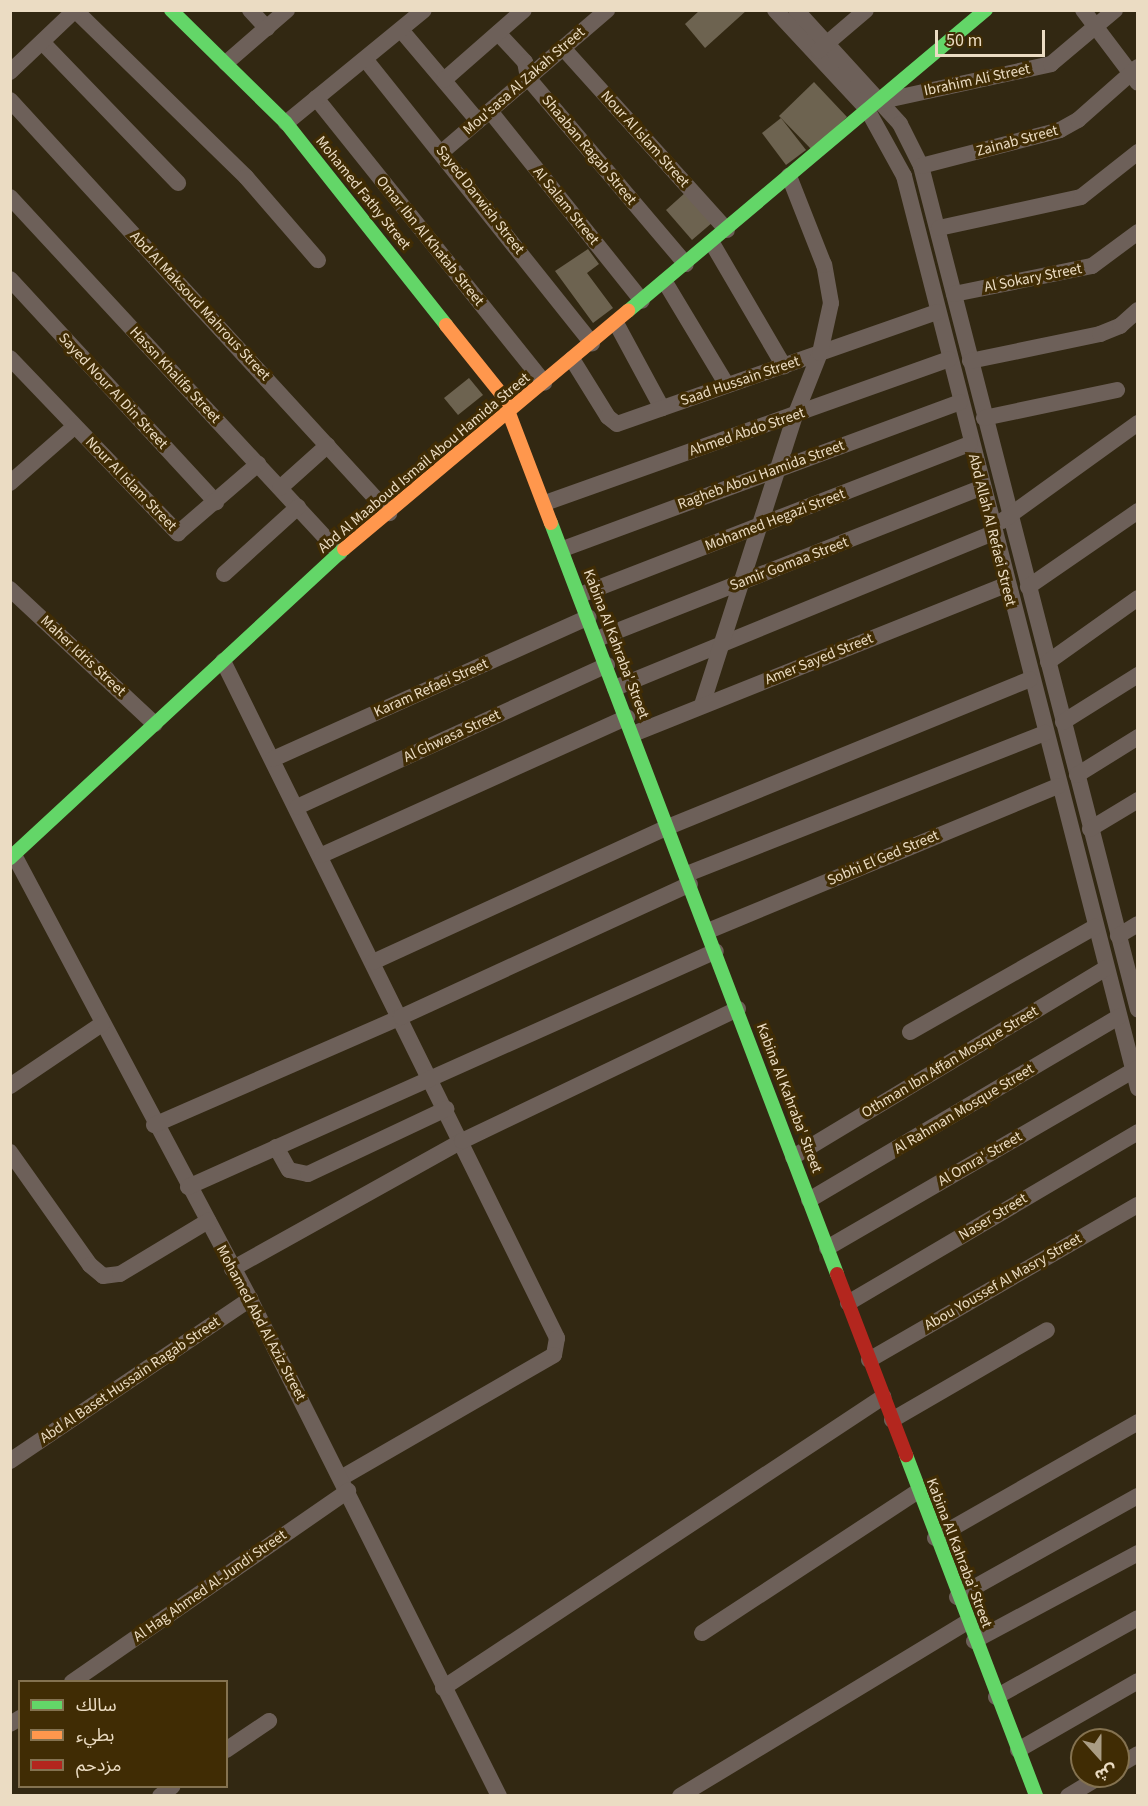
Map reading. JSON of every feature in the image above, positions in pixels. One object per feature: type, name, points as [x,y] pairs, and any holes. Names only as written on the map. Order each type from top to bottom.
[{"type":"street","name":"Mohamed Fathy Street","points":[[171,10],[286,123],[491,378],[510,413]]},
{"type":"street","points":[[250,10],[267,28]]},
{"type":"street","points":[[226,63],[287,10]]},
{"type":"street","points":[[286,123],[424,10]]},
{"type":"street","points":[[444,80],[524,10]]},
{"type":"street","name":"Mou'sasa Al Zakah Street","points":[[442,152],[607,10]]},
{"type":"street","name":"Abd Allah Al Refaei Street","points":[[775,10],[821,49],[900,124],[921,166],[939,228],[984,418],[1090,829],[1135,992],[1137,1010]]},
{"type":"street","name":"Abd Allah Al Refaei Street","points":[[796,10],[821,49]]},
{"type":"street","points":[[821,49],[866,10]]},
{"type":"street","name":"Abd Al Maaboud Ismail Abou Hamida Street","points":[[12,857],[340,553],[510,413],[986,10]]},
{"type":"street","points":[[1083,10],[1135,74]]},
{"type":"street","name":"Ibrahim Ali Street","points":[[876,103],[1051,64],[1115,10]]},
{"type":"street","points":[[10,72],[71,12],[246,177],[318,260]]},
{"type":"street","points":[[401,30],[444,80],[484,116]]},
{"type":"street","name":"Shaaban Ragab Street","points":[[498,33],[525,62],[528,78],[686,264]]},
{"type":"street","points":[[42,42],[178,183]]},
{"type":"street","name":"Nour Al Islam Street","points":[[563,48],[727,230]]},
{"type":"street","name":"Sayed Darwish Street","points":[[365,59],[442,152],[592,343]]},
{"type":"street","name":"Zainab Street","points":[[921,166],[1060,130],[1078,120],[1135,74]]},
{"type":"street","name":"Omar Ibn Al Khatab Street","points":[[316,99],[544,383]]},
{"type":"street","name":"Abd Al Maksoud Mahrous Street","points":[[10,100],[390,513]]},
{"type":"street","name":"Abd Allah Al Refaei Street","points":[[876,103],[904,176],[1030,679],[1119,1017],[1135,1069],[1137,1088]]},
{"type":"street","name":"Al Salam Street","points":[[484,116],[642,301]]},
{"type":"street","points":[[939,228],[1081,196],[1137,153]]},
{"type":"street","points":[[702,705],[795,416],[820,353],[831,303],[830,286],[789,176]]},
{"type":"street","name":"Hassn Khalifa Street","points":[[10,197],[340,553]]},
{"type":"street","name":"Al Sokary Street","points":[[954,294],[1092,266],[1137,232]]},
{"type":"street","points":[[712,243],[784,366]]},
{"type":"street","name":"Sayed Nour Al Din Street","points":[[10,279],[216,502]]},
{"type":"street","points":[[664,282],[728,385]]},
{"type":"street","points":[[970,361],[1100,334],[1120,326],[1137,311]]},
{"type":"street","name":"Saad Hussain Street","points":[[572,359],[612,422],[623,422],[937,312]]},
{"type":"street","points":[[616,323],[662,408]]},
{"type":"street","name":"Nour Al Islam Street","points":[[11,358],[176,532],[184,532],[258,464]]},
{"type":"street","name":"Ahmed Abdo Street","points":[[545,503],[795,416],[949,359]]},
{"type":"street","points":[[984,418],[1117,390]]},
{"type":"street","name":"Ragheb Abou Hamida Street","points":[[563,549],[778,467],[960,402]]},
{"type":"street","name":"Kabina Al Kahraba' Street","points":[[510,413],[738,1009],[957,1597],[1036,1795]]},
{"type":"street","points":[[615,688],[992,530],[1137,423]]},
{"type":"street","points":[[10,483],[75,426]]},
{"type":"street","name":"Mohamed Hegazi Street","points":[[580,595],[970,444]]},
{"type":"street","points":[[280,489],[328,445]]},
{"type":"street","name":"Samir Gomaa Street","points":[[597,639],[981,488]]},
{"type":"street","points":[[224,574],[298,507]]},
{"type":"street","points":[[1028,587],[1137,511]]},
{"type":"street","name":"Amer Sayed Street","points":[[633,734],[1006,585]]},
{"type":"street","name":"Maher Idris Street","points":[[10,589],[155,724]]},
{"type":"street","points":[[1048,662],[1137,598]]},
{"type":"street","name":"Karam Refaei Street","points":[[273,759],[589,617]]},
{"type":"street","points":[[223,661],[322,855],[462,1141]]},
{"type":"street","name":"Al Ghwasa Street","points":[[297,807],[607,665]]},
{"type":"street","points":[[1063,722],[1137,675]]},
{"type":"street","points":[[374,962],[668,827],[1030,679]]},
{"type":"street","points":[[322,855],[627,717]]},
{"type":"street","points":[[154,1125],[401,1017],[688,879],[1045,732]]},
{"type":"street","points":[[1077,775],[1137,737]]},
{"type":"street","name":"Sobhi El Ged Street","points":[[708,931],[1058,786]]},
{"type":"street","points":[[1090,829],[1137,800]]},
{"type":"street","name":"Mohamed Abd Al Aziz Street","points":[[12,857],[154,1125],[250,1299],[498,1796]]},
{"type":"street","points":[[1118,936],[1137,924]]},
{"type":"street","points":[[910,1032],[1095,927]]},
{"type":"street","points":[[188,1186],[430,1076],[716,951]]},
{"type":"street","name":"Othman Ibn Affan Mosque Street","points":[[793,1157],[1106,968]]},
{"type":"street","points":[[232,1269],[462,1141],[738,1009]]},
{"type":"street","name":"Al Rahman Mosque Street","points":[[810,1200],[1119,1017]]},
{"type":"street","points":[[10,1086],[102,1024]]},
{"type":"street","name":"Al Omra' Street","points":[[827,1248],[1135,1069]]},
{"type":"street","points":[[276,1147],[289,1170],[308,1174],[446,1109]]},
{"type":"street","name":"Naser Street","points":[[848,1303],[1137,1132]]},
{"type":"street","name":"Al Hag Ahmed Al-Jundi Street","points":[[75,1680],[344,1484],[549,1358],[558,1346],[462,1141]]},
{"type":"street","points":[[10,1152],[90,1265],[103,1276],[120,1274],[208,1221]]},
{"type":"street","name":"Abou Youssef Al Masry Street","points":[[869,1360],[1137,1205]]},
{"type":"street","name":"Abd Al Baset Hussain Ragab Street","points":[[10,1461],[250,1299]]},
{"type":"street","points":[[891,1420],[1047,1330]]},
{"type":"street","points":[[443,1688],[883,1397]]},
{"type":"street","points":[[935,1538],[1137,1422]]},
{"type":"street","points":[[702,1633],[918,1491]]},
{"type":"street","points":[[957,1597],[1137,1496]]},
{"type":"street","points":[[974,1641],[1137,1552]]},
{"type":"street","points":[[996,1697],[1137,1618]]},
{"type":"street","points":[[680,1796],[967,1622]]},
{"type":"street","points":[[1018,1750],[1137,1681]]},
{"type":"street","points":[[228,1749],[270,1721]]},
{"type":"street","points":[[1068,1796],[1081,1788]]},
{"type":"building","points":[[700,10],[747,10],[705,48],[685,24]]},
{"type":"building","points":[[814,82],[847,117],[812,150],[779,116]]},
{"type":"building","points":[[781,118],[806,150],[786,165],[762,133]]},
{"type":"building","points":[[686,192],[713,222],[692,240],[666,210]]},
{"type":"building","points":[[588,249],[599,264],[587,273],[613,308],[593,323],[555,271]]},
{"type":"building","points":[[469,378],[483,395],[458,415],[444,398]]},
{"type":"traffic: fast","points":[[171,10],[286,123],[446,325]]},
{"type":"traffic: fast","points":[[628,311],[986,10]]},
{"type":"traffic: fast","points":[[551,523],[837,1274]]},
{"type":"traffic: fast","points":[[10,858],[344,549]]},
{"type":"traffic: fast","points":[[906,1455],[1036,1796]]},
{"type":"traffic: slow","points":[[344,549],[628,311]]},
{"type":"traffic: slow","points":[[446,325],[502,395],[551,523]]},
{"type":"traffic: jam","points":[[837,1274],[906,1455]]}]
